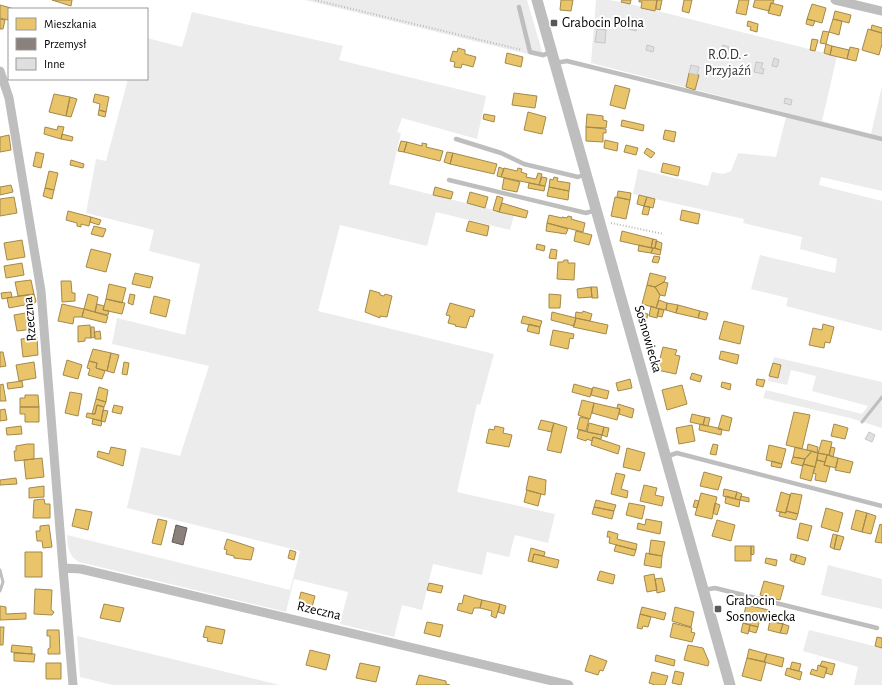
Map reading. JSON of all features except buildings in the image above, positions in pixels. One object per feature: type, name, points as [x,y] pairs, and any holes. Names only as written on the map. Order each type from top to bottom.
[{"type":"street","name":"Sosnowiecka","points":[[537,0],[702,591],[730,685]]},
{"type":"street","points":[[835,0],[882,11]]},
{"type":"street","name":"Rzeczna","points":[[0,71],[9,98],[42,291],[73,685]]},
{"type":"street","name":"Rzeczna","points":[[63,568],[81,569],[569,685]]},
{"type":"lane","points":[[519,7],[530,52],[543,55],[552,52]]},
{"type":"lane","points":[[555,63],[567,61],[882,139]]},
{"type":"lane","points":[[456,139],[501,153],[524,164],[578,177],[586,174]]},
{"type":"lane","points":[[449,180],[586,213],[596,210]]},
{"type":"lane","points":[[665,457],[676,453],[882,506]]},
{"type":"lane","points":[[702,591],[715,588],[877,628]]},
{"type":"path","points":[[315,0],[530,52]]},
{"type":"path","points":[[600,224],[611,223],[664,234]]},
{"type":"green space","points":[[305,0],[527,0],[544,58]]},
{"type":"green space","name":"R.O.D. - Przyjaźń","points":[[596,0],[610,0],[630,4],[837,56],[822,121],[871,134],[882,86],[882,191],[821,177],[819,185],[882,201],[882,331],[786,306],[788,298],[751,289],[760,255],[835,273],[837,259],[800,249],[802,237],[743,223],[744,219],[633,194],[638,169],[708,186],[712,172],[723,174],[731,171],[738,153],[776,157],[787,113],[591,63]]},
{"type":"green space","points":[[192,12],[343,46],[339,60],[486,96],[477,139],[402,118],[397,132],[401,133],[389,184],[514,215],[510,230],[436,212],[427,246],[340,225],[318,311],[494,354],[480,405],[477,404],[457,492],[555,514],[548,543],[515,535],[509,557],[487,552],[482,575],[433,564],[422,610],[402,605],[394,637],[340,624],[348,592],[294,579],[286,612],[79,562],[75,560],[69,551],[67,535],[290,590],[300,551],[127,508],[141,447],[180,456],[209,366],[112,344],[117,318],[185,335],[200,264],[149,251],[154,230],[86,213],[96,159],[106,161],[128,80],[148,80],[148,38],[182,47]]},
{"type":"green space","points":[[774,357],[882,382],[882,428],[850,418],[763,398],[766,390],[862,414],[868,406],[812,391],[816,376],[791,370],[787,385],[768,381]]},
{"type":"green space","points":[[828,565],[882,579],[882,609],[821,595]]},
{"type":"green space","points":[[809,630],[882,648],[882,685],[854,685],[858,667],[803,651]]},
{"type":"green space","points":[[77,636],[280,685],[113,685],[80,677]]},
{"type":"waterway","points":[[862,422],[882,397]]},
{"type":"waterway","points":[[0,570],[3,582],[0,591]]},
{"type":"place","name":"Grabocin Polna","points":[[554,23]]},
{"type":"place","name":"Grabocin Sosnowiecka","points":[[718,609]]}]
